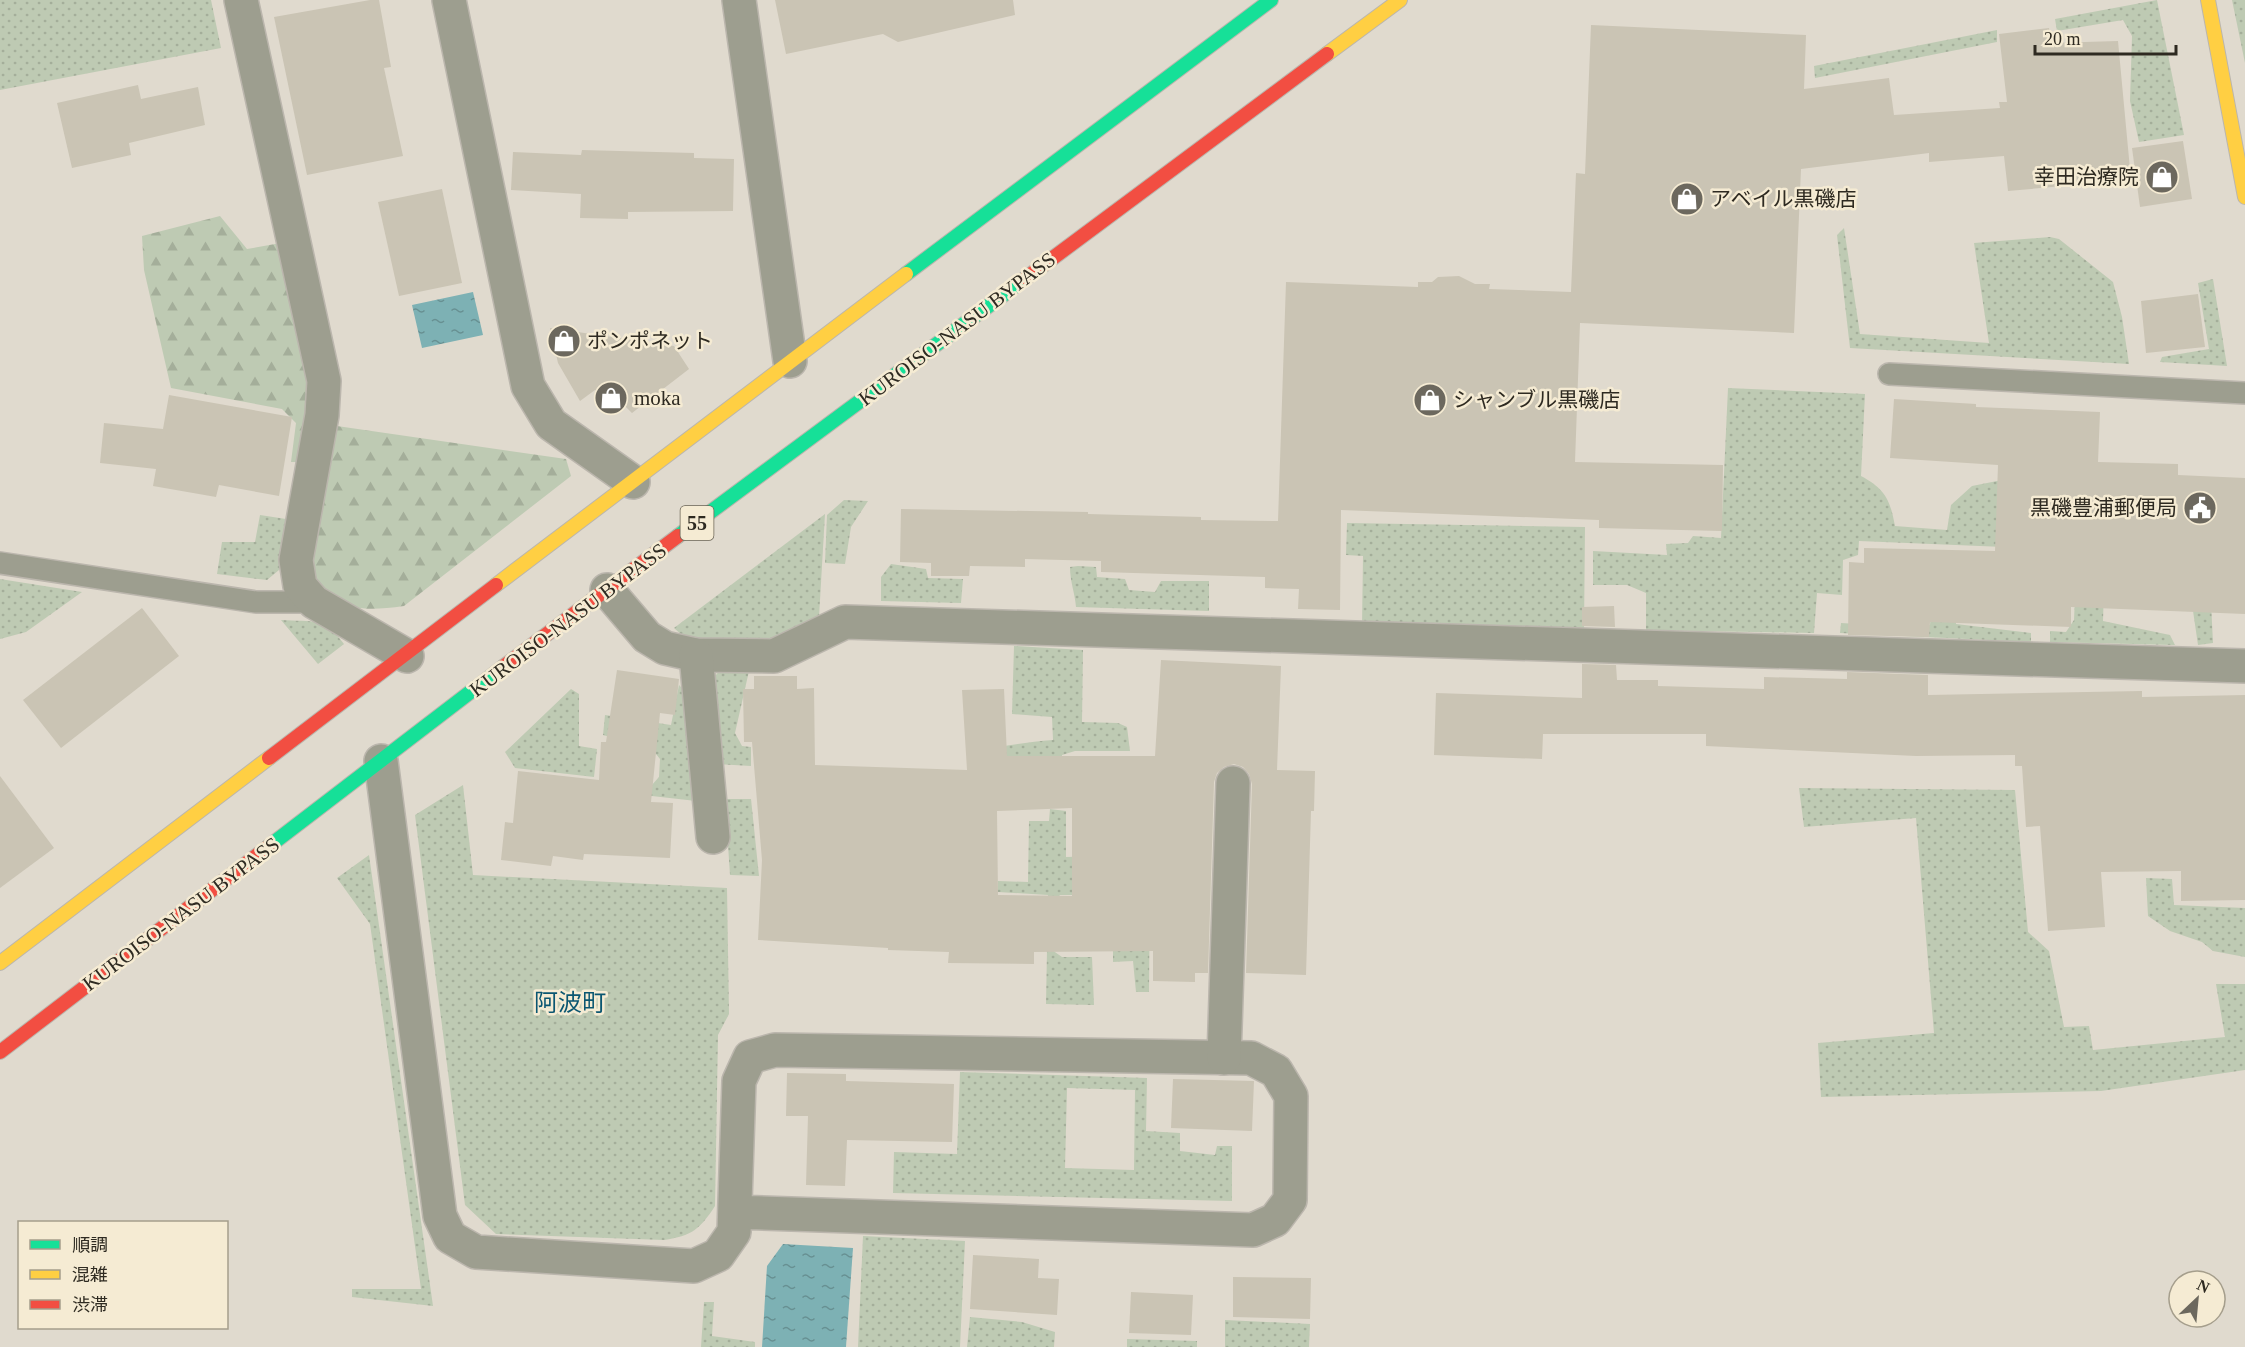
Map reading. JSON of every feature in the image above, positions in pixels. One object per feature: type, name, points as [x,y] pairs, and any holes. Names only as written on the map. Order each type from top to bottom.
[{"type":"main road","points":[[0,963],[407,656],[790,362],[1271,0]]},
{"type":"main road","name":"KUROISO-NASU BYPASS","points":[[0,1052],[607,590],[1400,0]]},
{"type":"main road","points":[[2208,0],[2245,197]]},
{"type":"street","points":[[241,0],[324,381],[322,415],[296,560],[300,586],[314,603],[407,656]]},
{"type":"street","points":[[449,0],[528,386],[551,424],[633,482]]},
{"type":"street","points":[[740,0],[790,362]]},
{"type":"street","points":[[607,590],[647,637],[665,648],[696,655],[774,656],[845,622],[2245,666]]},
{"type":"street","points":[[696,655],[713,837]]},
{"type":"street","points":[[381,761],[440,1216],[450,1237],[476,1252],[694,1266],[718,1255],[734,1232],[739,1081],[750,1057],[776,1050],[1251,1058],[1276,1071],[1291,1096],[1290,1200],[1275,1220],[1253,1230],[735,1212]]},
{"type":"street","points":[[1224,1058],[1233,783]]},
{"type":"lane","points":[[1888,374],[2245,393]]},
{"type":"lane","points":[[0,563],[256,602],[314,603]]},
{"type":"green space","points":[[0,0],[211,0],[221,48],[0,90]]},
{"type":"green space","points":[[2157,0],[2184,135],[2139,142],[2130,101],[2132,36],[2123,20],[2057,31],[2055,19]]},
{"type":"green space","points":[[2232,0],[2245,0],[2245,63]]},
{"type":"green space","points":[[1997,30],[1997,42],[1815,78],[1814,66]]},
{"type":"green space","points":[[220,216],[247,249],[292,241],[319,351],[303,462],[291,462],[296,423],[282,409],[171,388],[144,270],[142,236]]},
{"type":"green space","points":[[1844,228],[1860,334],[1989,343],[1974,243],[2050,237],[2059,239],[2113,282],[2122,317],[2129,364],[1850,348],[1837,235]]},
{"type":"green space","points":[[2213,279],[2227,366],[2160,362],[2162,357],[2209,349],[2198,283]]},
{"type":"green space","points":[[1728,388],[1865,394],[1861,476],[1881,490],[1891,509],[1895,526],[1947,530],[1951,505],[1972,486],[2002,480],[2105,552],[2103,621],[2170,635],[2175,645],[2050,642],[2050,631],[2066,632],[2074,620],[2077,550],[1859,541],[1858,555],[1843,560],[1842,595],[1817,593],[1814,633],[1646,630],[1646,593],[1627,585],[1593,585],[1593,551],[1667,555],[1666,544],[1688,543],[1693,536],[1721,538]]},
{"type":"green space","points":[[330,425],[566,459],[571,476],[404,606],[360,608],[338,600],[308,569]]},
{"type":"green space","points":[[844,500],[868,501],[851,527],[845,564],[825,563],[827,515]]},
{"type":"green space","points":[[825,514],[819,617],[782,640],[692,644],[674,628]]},
{"type":"green space","points":[[260,515],[286,519],[279,570],[267,580],[217,574],[222,542],[255,542]]},
{"type":"green space","points":[[1347,523],[1585,527],[1584,630],[1362,626],[1363,556],[1346,555]]},
{"type":"green space","points":[[2209,563],[2213,643],[2198,645],[2192,604]]},
{"type":"green space","points":[[891,564],[926,569],[928,578],[963,579],[961,603],[881,601],[881,577]]},
{"type":"green space","points":[[1070,567],[1096,567],[1097,577],[1125,579],[1129,590],[1155,592],[1161,581],[1209,581],[1209,611],[1076,607]]},
{"type":"green space","points":[[0,579],[82,592],[26,632],[0,639]]},
{"type":"green space","points":[[1934,579],[1955,581],[1956,624],[2031,633],[2031,642],[1840,633],[1841,623],[1910,627],[1930,625]]},
{"type":"green space","points":[[281,620],[310,621],[324,625],[344,644],[318,664]]},
{"type":"green space","points":[[1014,646],[1083,650],[1082,722],[1118,723],[1127,727],[1130,751],[1075,751],[1062,755],[1062,765],[967,757],[968,750],[1053,740],[1052,717],[1012,714]]},
{"type":"green space","points":[[722,668],[749,671],[735,733],[742,746],[751,747],[751,766],[716,764],[709,683]]},
{"type":"green space","points":[[679,685],[682,688],[696,801],[643,795],[659,777],[660,759],[652,749],[603,735],[605,715],[671,725]]},
{"type":"green space","points":[[571,689],[579,694],[579,746],[597,749],[594,777],[515,768],[505,752]]},
{"type":"green space","points":[[463,785],[473,875],[727,888],[729,1014],[718,1035],[715,1206],[700,1226],[688,1234],[664,1240],[496,1234],[465,1205],[415,815]]},
{"type":"green space","points":[[1799,788],[2015,790],[2028,932],[2049,951],[2064,1027],[2089,1026],[2093,1050],[2225,1037],[2216,984],[2245,984],[2245,1070],[2101,1091],[1821,1097],[1818,1043],[1934,1033],[1916,818],[1804,827]]},
{"type":"green space","points":[[725,799],[751,799],[759,876],[730,875]]},
{"type":"green space","points":[[1050,809],[1066,811],[1066,857],[1105,856],[1150,865],[1149,992],[1136,992],[1133,961],[1113,962],[1113,900],[1105,895],[1060,895],[1052,905],[1052,950],[1062,957],[1092,957],[1094,1005],[1046,1004],[1048,895],[998,892],[998,881],[1028,882],[1029,821],[1049,821]]},
{"type":"green space","points":[[369,855],[433,1306],[352,1297],[352,1289],[421,1289],[370,924],[337,878]]},
{"type":"green space","points":[[2146,878],[2172,879],[2174,905],[2245,908],[2245,957],[2213,951],[2202,942],[2170,931],[2148,916]]},
{"type":"green space","points":[[960,1072],[1147,1078],[1146,1131],[1180,1133],[1180,1151],[1215,1155],[1217,1146],[1232,1146],[1232,1201],[893,1193],[894,1152],[957,1154]],"holes":[[[1067,1088],[1135,1090],[1134,1170],[1065,1168]]]},
{"type":"green space","points":[[863,1236],[965,1241],[960,1347],[858,1347]]},
{"type":"green space","points":[[704,1302],[714,1302],[712,1336],[755,1342],[755,1347],[701,1347]]},
{"type":"green space","points":[[970,1317],[1022,1322],[1055,1332],[1054,1347],[967,1347]]},
{"type":"green space","points":[[1225,1320],[1310,1324],[1309,1347],[1225,1347]]},
{"type":"green space","points":[[1127,1339],[1197,1341],[1197,1347],[1127,1347]]},
{"type":"water","points":[[473,292],[483,335],[422,348],[412,305]]},
{"type":"water","points":[[783,1244],[853,1248],[846,1347],[762,1347],[767,1266]]},
{"type":"building","points":[[379,0],[391,67],[384,68],[403,156],[307,175],[274,17]]},
{"type":"building","points":[[775,0],[1013,0],[1015,15],[898,42],[883,34],[786,54]]},
{"type":"building","points":[[1591,25],[1806,35],[1804,89],[1889,78],[1894,115],[2000,108],[1999,102],[2007,102],[1999,34],[2049,28],[2051,43],[2118,41],[2131,180],[2008,191],[2004,156],[1929,162],[1929,153],[1801,169],[1794,333],[1580,323],[1575,462],[1723,465],[1722,531],[1599,528],[1599,520],[1341,510],[1340,610],[1298,609],[1299,589],[1265,588],[1265,577],[1101,572],[1101,561],[1025,559],[1025,567],[970,566],[969,576],[931,576],[931,563],[900,562],[901,509],[1088,512],[1088,514],[1201,517],[1201,520],[1278,521],[1286,282],[1418,287],[1418,282],[1432,282],[1438,277],[1459,276],[1475,284],[1490,284],[1489,289],[1571,292],[1576,173],[1585,174]]},
{"type":"building","points":[[138,85],[141,99],[198,87],[205,125],[129,143],[131,155],[72,168],[57,103]]},
{"type":"building","points":[[2183,141],[2192,199],[2140,207],[2132,148]]},
{"type":"building","points":[[582,150],[694,153],[694,158],[734,159],[733,211],[628,212],[628,219],[580,218],[581,194],[511,190],[513,152],[581,155]]},
{"type":"building","points":[[442,189],[462,283],[399,296],[378,202]]},
{"type":"building","points":[[2198,294],[2205,347],[2146,353],[2141,301]]},
{"type":"building","points":[[550,328],[674,346],[689,369],[632,413],[622,403],[611,410],[595,390],[580,401],[558,363]]},
{"type":"building","points":[[169,395],[292,417],[279,496],[219,485],[216,497],[153,486],[156,469],[100,463],[104,423],[163,429]]},
{"type":"building","points":[[1894,399],[1976,404],[1976,407],[2100,412],[2098,462],[2178,464],[2178,475],[2245,478],[2245,614],[2071,607],[2071,627],[1930,622],[1929,637],[1848,635],[1849,562],[1864,563],[1864,548],[1995,551],[1998,465],[1890,458]]},
{"type":"building","points":[[1614,606],[1615,627],[1582,626],[1582,607]]},
{"type":"building","points":[[142,608],[179,656],[61,748],[23,700]]},
{"type":"building","points":[[1161,660],[1281,666],[1277,770],[1315,771],[1314,811],[1311,811],[1306,975],[1246,973],[1252,784],[1249,774],[1243,767],[1234,764],[1224,767],[1217,773],[1214,782],[1208,973],[1195,973],[1195,982],[1153,981],[1153,951],[1034,952],[1034,964],[948,963],[949,952],[888,950],[888,948],[758,940],[762,860],[752,742],[744,742],[743,689],[754,689],[754,676],[797,676],[797,689],[814,688],[815,765],[967,770],[962,690],[1004,689],[1007,756],[1155,756]],"holes":[[[1072,808],[1072,896],[998,895],[997,811]]]},
{"type":"building","points":[[1582,664],[1616,665],[1617,680],[1658,680],[1658,686],[1764,689],[1764,677],[1847,679],[1847,672],[1928,675],[1928,695],[2142,691],[2142,697],[2245,695],[2245,900],[2181,901],[2181,871],[2101,872],[2105,927],[2048,931],[2040,826],[2026,827],[2022,766],[2015,766],[2015,755],[1916,756],[1706,746],[1706,734],[1543,734],[1542,759],[1434,755],[1436,693],[1582,698]]},
{"type":"building","points":[[617,670],[679,679],[675,715],[660,713],[651,802],[673,803],[670,858],[584,854],[583,860],[553,856],[551,866],[501,860],[505,822],[513,823],[518,771],[599,780],[601,742],[606,742]]},
{"type":"building","points":[[0,776],[54,848],[0,888]]},
{"type":"building","points":[[787,1073],[846,1074],[846,1081],[954,1084],[952,1142],[847,1140],[845,1186],[806,1185],[808,1116],[786,1116]]},
{"type":"building","points":[[1173,1079],[1254,1081],[1252,1131],[1171,1128]]},
{"type":"building","points":[[973,1255],[1039,1259],[1038,1278],[1059,1279],[1057,1315],[970,1309]]},
{"type":"building","points":[[1233,1277],[1311,1278],[1310,1319],[1233,1317]]},
{"type":"building","points":[[1131,1292],[1193,1295],[1191,1335],[1129,1333]]},
{"type":"traffic: fast","points":[[906,274],[1271,0]]},
{"type":"traffic: fast","points":[[678,536],[1026,278]]},
{"type":"traffic: fast","points":[[268,847],[503,667]]},
{"type":"traffic: slow","points":[[1327,54],[1400,0]]},
{"type":"traffic: slow","points":[[2208,0],[2245,197]]},
{"type":"traffic: slow","points":[[496,585],[906,274]]},
{"type":"traffic: slow","points":[[0,963],[269,758]]},
{"type":"traffic: jam","points":[[1026,278],[1327,54]]},
{"type":"traffic: jam","points":[[503,667],[678,536]]},
{"type":"traffic: jam","points":[[269,758],[496,585]]},
{"type":"traffic: jam","points":[[0,1052],[268,847]]},
{"type":"place","name":"幸田治療院","points":[[2162,177]]},
{"type":"place","name":"アベイル黒磯店","points":[[1687,199]]},
{"type":"place","name":"ポンポネット","points":[[564,341]]},
{"type":"place","name":"moka","points":[[611,398]]},
{"type":"place","name":"シャンブル黒磯店","points":[[1430,400]]},
{"type":"place","name":"黒磯豊浦郵便局","points":[[2200,508]]},
{"type":"district","name":"阿波町","points":[[570,1003]]}]
